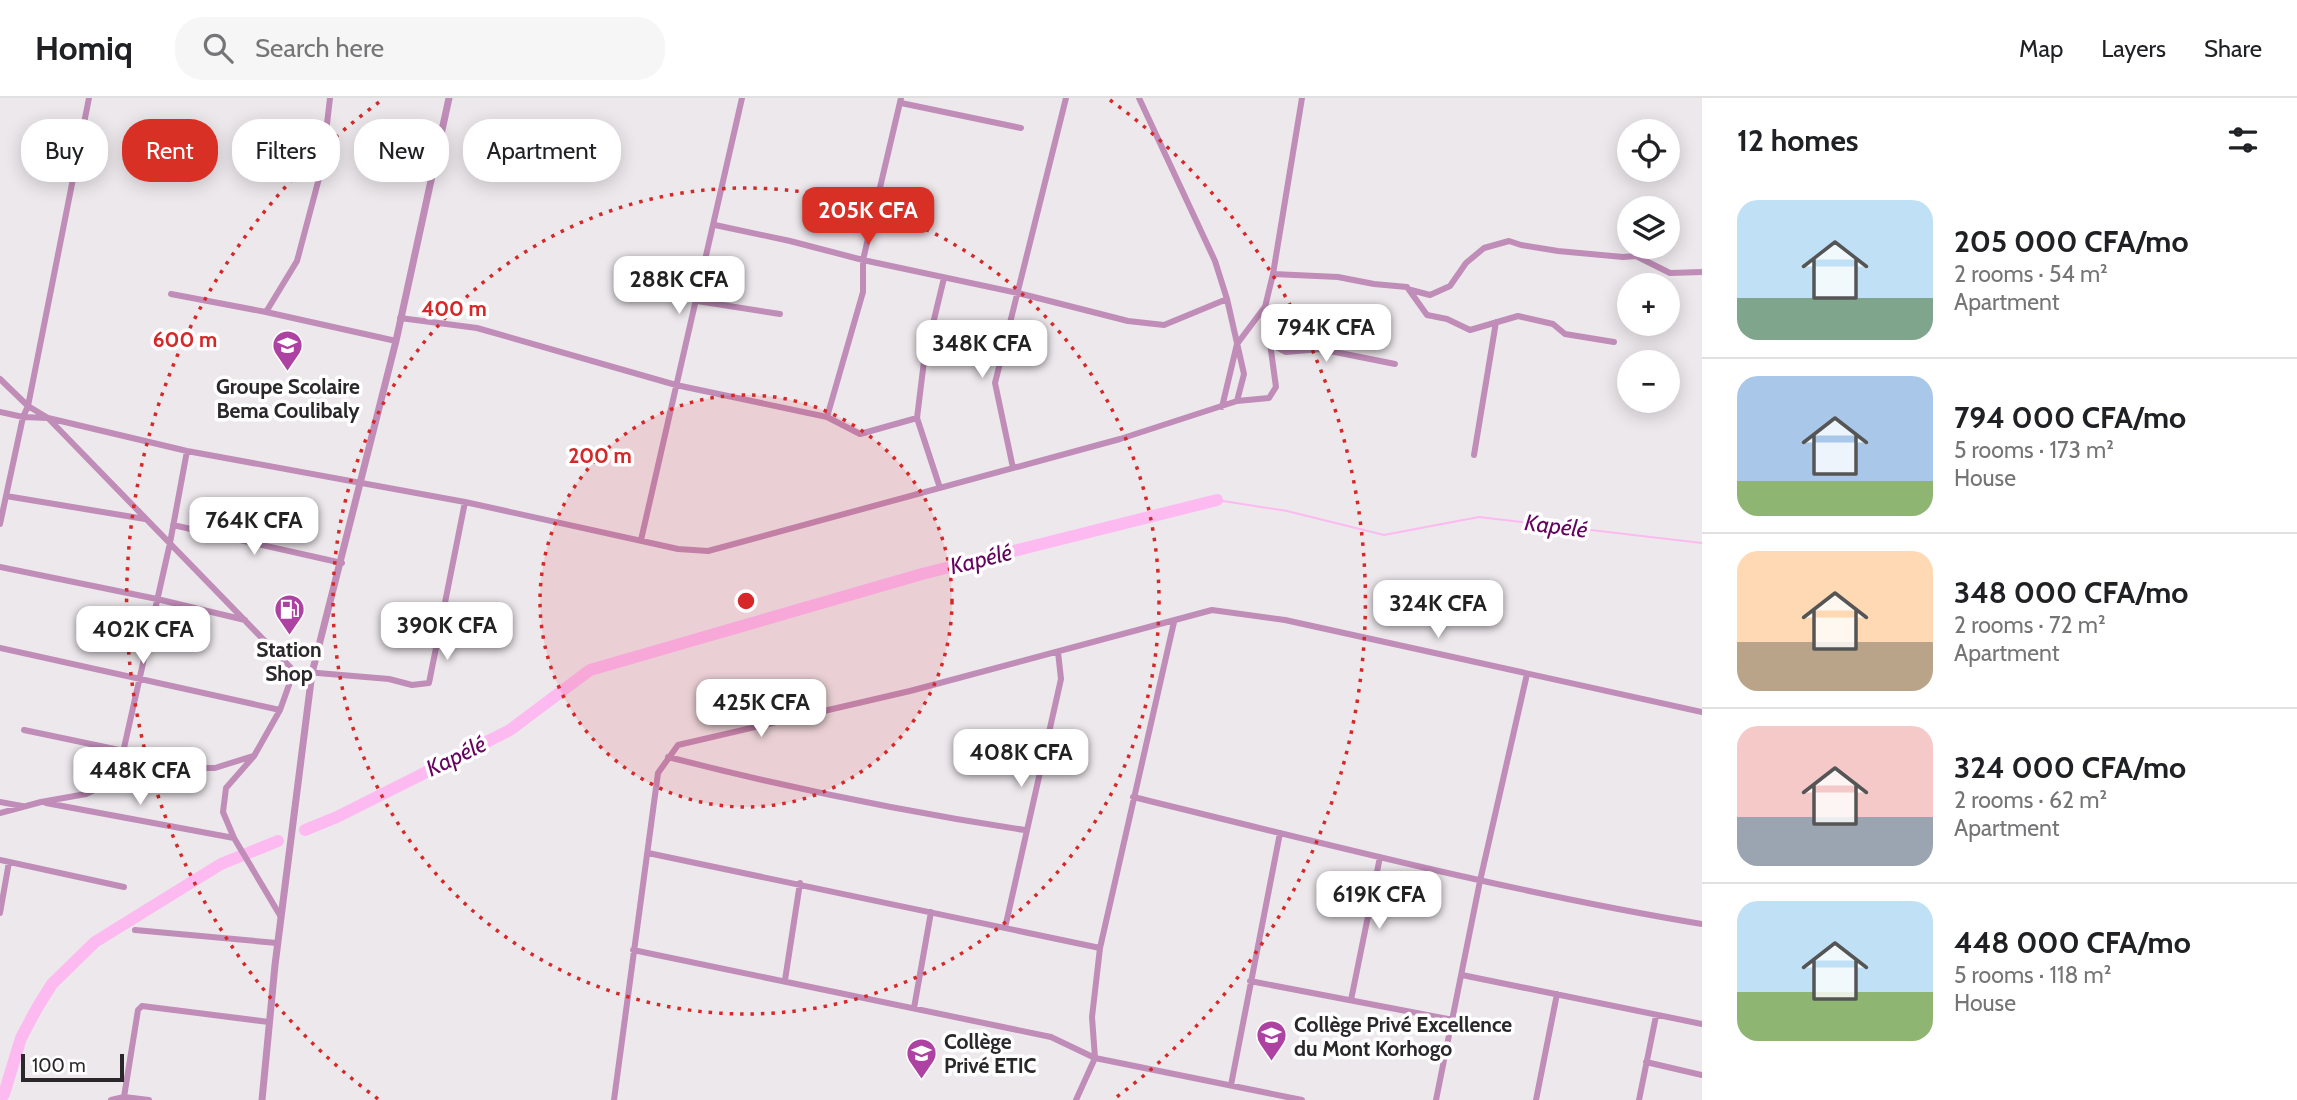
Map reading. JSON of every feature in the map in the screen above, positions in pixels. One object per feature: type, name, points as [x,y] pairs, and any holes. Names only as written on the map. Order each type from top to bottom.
[{"type":"street","points":[[0,524],[23,417],[28,406],[89,98]]},
{"type":"street","points":[[266,312],[298,261],[322,166],[330,98]]},
{"type":"street","points":[[262,1100],[277,943],[312,673],[342,563],[396,341],[449,98]]},
{"type":"street","points":[[641,540],[742,98]]},
{"type":"street","points":[[1013,468],[995,383],[1066,98]]},
{"type":"street","points":[[1139,98],[1215,261],[1227,299],[1244,374],[1237,401]]},
{"type":"street","points":[[0,412],[23,417],[48,418],[187,451],[465,502],[678,549],[708,551],[1121,439],[1237,401],[1269,398],[1276,387],[1265,307],[1273,274],[1302,98]]},
{"type":"street","points":[[827,416],[863,292],[863,260],[901,101],[1021,128]]},
{"type":"street","points":[[715,225],[1017,293],[1128,321],[1164,325],[1227,299]]},
{"type":"street","points":[[1273,274],[1338,276],[1374,284],[1407,286],[1430,295],[1450,286],[1466,263],[1484,248],[1509,241],[1558,251],[1636,256],[1670,273],[1702,272]]},
{"type":"street","points":[[940,488],[917,418],[924,361],[944,278]]},
{"type":"street","points":[[1410,289],[1427,315],[1447,319],[1470,330],[1518,316],[1553,324],[1565,334],[1614,342]]},
{"type":"street","points":[[171,294],[396,341]]},
{"type":"street","points":[[697,301],[780,314]]},
{"type":"street","points":[[1222,407],[1237,344],[1265,307]]},
{"type":"street","points":[[400,317],[477,328],[676,385],[827,416],[860,434],[917,418]]},
{"type":"street","points":[[1474,456],[1496,322]]},
{"type":"street","points":[[1268,342],[1286,352],[1320,349],[1395,364]]},
{"type":"street","points":[[0,379],[28,406],[48,418],[295,671],[389,679],[412,685],[429,683],[465,502]]},
{"type":"street","points":[[117,779],[170,543],[187,451]]},
{"type":"street","points":[[6,496],[145,519]]},
{"type":"street","points":[[173,525],[342,563]]},
{"type":"street","points":[[0,567],[157,599],[247,621]]},
{"type":"street","points":[[614,1100],[658,773],[677,745],[910,691],[1212,610],[1284,620],[1702,712]]},
{"type":"street","points":[[1076,1100],[1095,1058],[1092,1017],[1100,948],[1174,622]]},
{"type":"street","points":[[0,648],[280,710]]},
{"type":"street","points":[[1005,928],[1061,679],[1058,652]]},
{"type":"street","points":[[281,918],[233,838],[223,812],[226,788],[254,756],[280,710],[295,671]]},
{"type":"street","points":[[1436,1100],[1480,881],[1527,674]]},
{"type":"street","points":[[23,730],[124,751]]},
{"type":"street","points":[[0,813],[86,794],[117,779],[154,768],[215,768],[254,756]]},
{"type":"street","points":[[668,757],[729,773],[937,816],[1025,830]]},
{"type":"street","points":[[1133,797],[1480,881],[1702,924]]},
{"type":"street","points":[[0,802],[23,807]]},
{"type":"street","points":[[41,802],[233,838]]},
{"type":"street","points":[[1230,1085],[1280,833]]},
{"type":"street","points":[[648,853],[1100,948]]},
{"type":"street","points":[[1351,1000],[1380,857]]},
{"type":"street","points":[[0,860],[124,887]]},
{"type":"street","points":[[0,912],[9,862]]},
{"type":"street","points":[[785,980],[800,883]]},
{"type":"street","points":[[914,1008],[931,912]]},
{"type":"street","points":[[135,930],[277,943]]},
{"type":"street","points":[[633,950],[1051,1037],[1095,1058],[1302,1100]]},
{"type":"street","points":[[1462,975],[1702,1024]]},
{"type":"street","points":[[1250,981],[1453,1020]]},
{"type":"street","points":[[1536,1100],[1557,994]]},
{"type":"street","points":[[124,1097],[138,1010],[142,1006],[270,1022]]},
{"type":"street","points":[[1639,1100],[1656,1016]]},
{"type":"street","points":[[1646,1062],[1702,1075]]},
{"type":"street","points":[[111,1100],[124,1097],[149,1100]]},
{"type":"waterway","name":"Kapélé","points":[[1217,500],[1287,511],[1384,535],[1479,517],[1702,543]]},
{"type":"waterway","name":"Kapélé","points":[[305,830],[337,817],[510,730],[590,670],[922,574],[1217,500]]},
{"type":"waterway","name":"Kapélé","points":[[0,1100],[21,1038],[37,1008],[52,984],[95,942],[221,864],[278,841]]},
{"type":"place","name":"Groupe Scolaire Bema Coulibaly","points":[[288,373]]},
{"type":"place","name":"Station Shop","points":[[289,636]]},
{"type":"place","name":"Collège Privé Excellence du Mont Korhogo","points":[[1271,1063]]},
{"type":"place","name":"Collège Privé ETIC","points":[[921,1080]]}]
